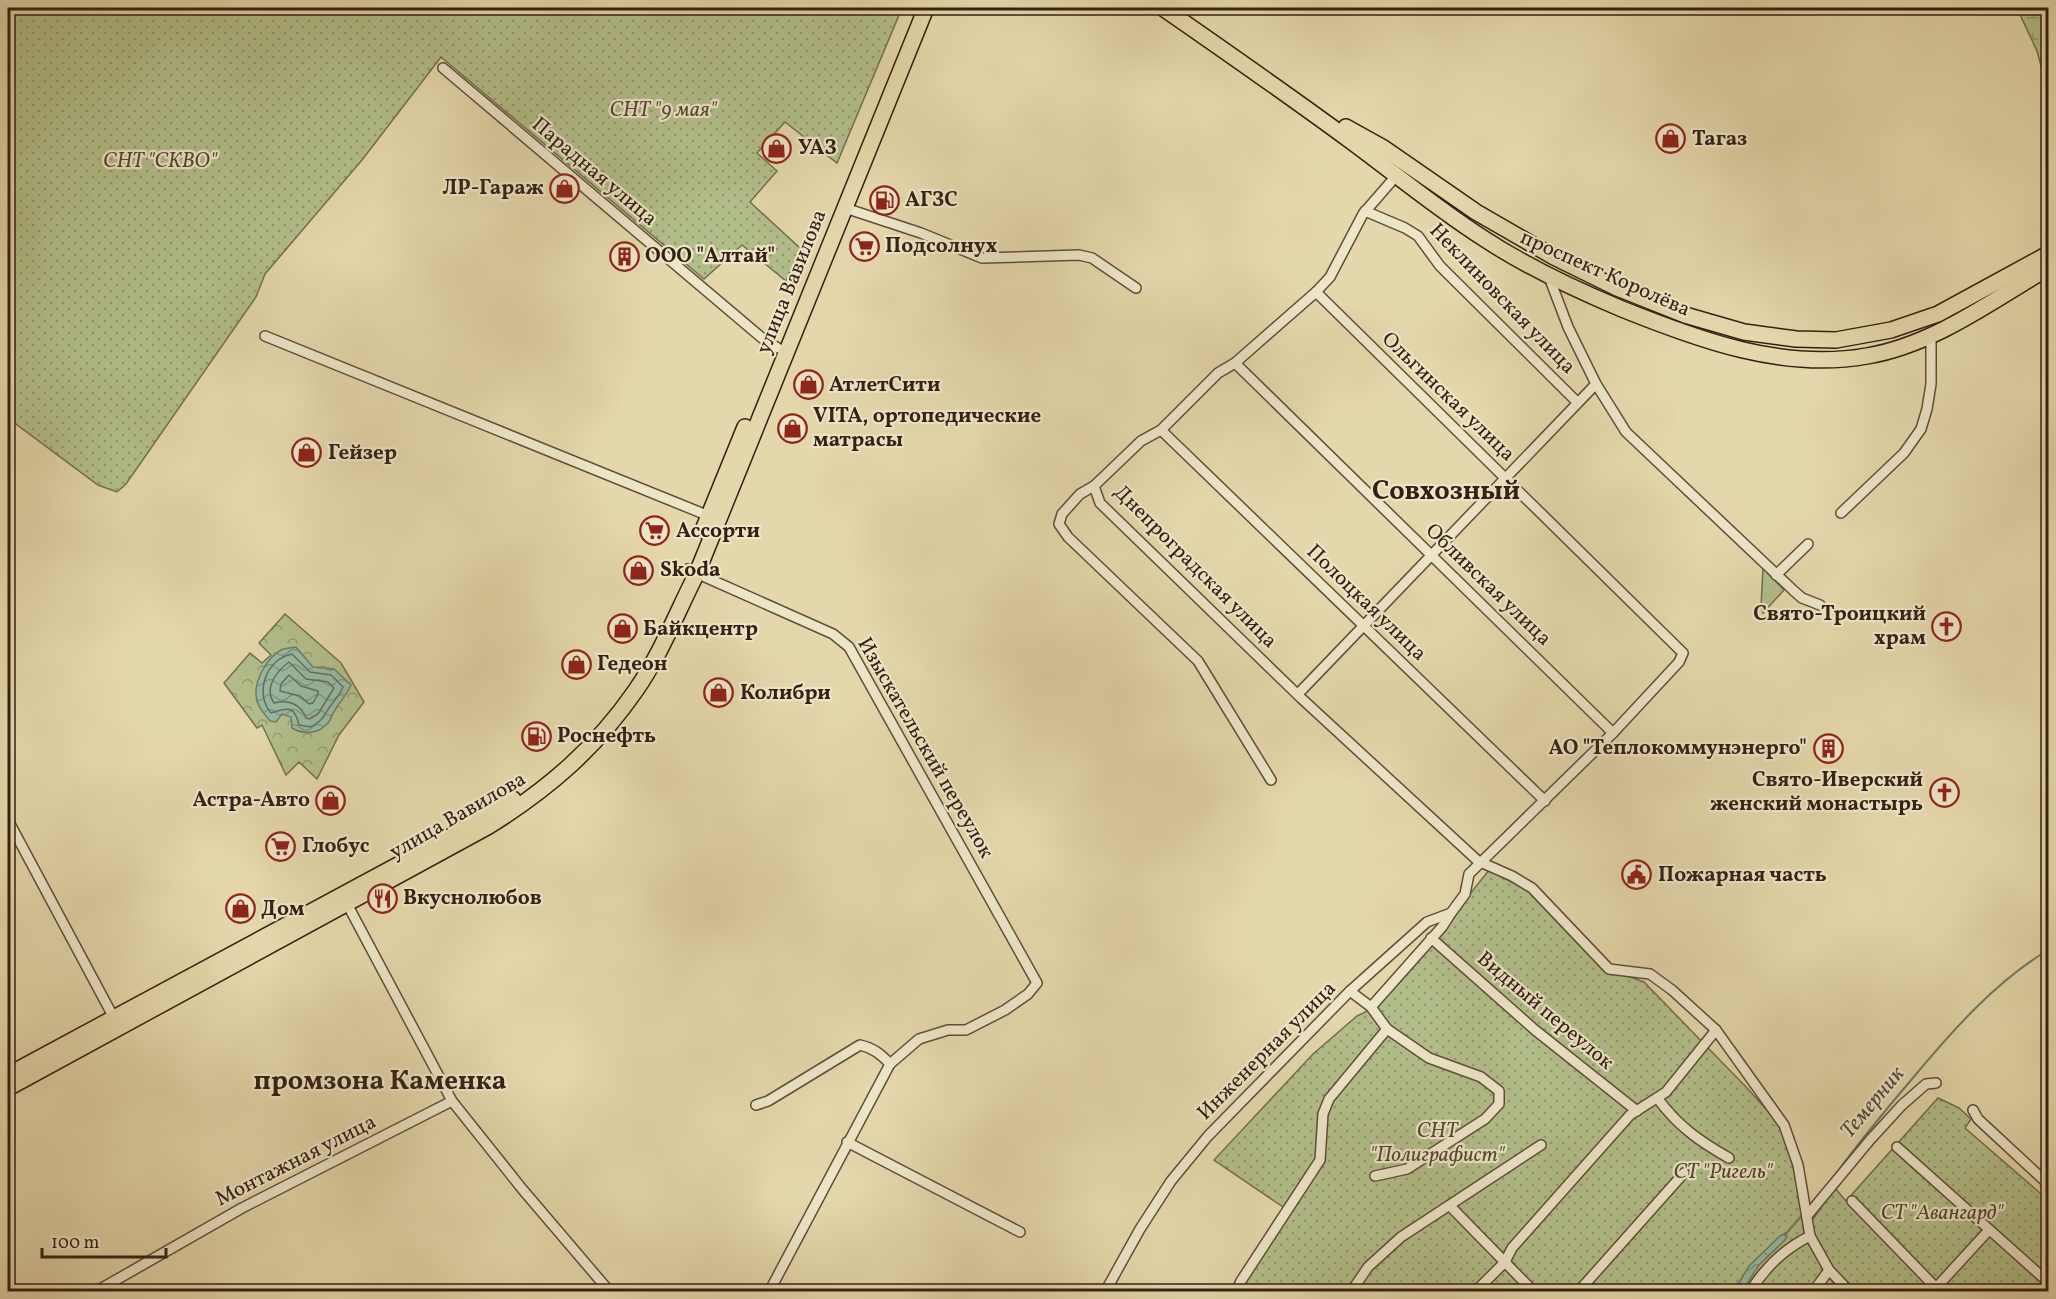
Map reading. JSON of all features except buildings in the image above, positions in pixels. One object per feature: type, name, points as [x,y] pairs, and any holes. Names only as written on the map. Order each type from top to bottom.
[{"type":"main road","name":"улица Вавилова","points":[[692,571],[709,516],[917,8]]},
{"type":"main road","name":"улица Вавилова","points":[[8,1075],[344,898],[489,826],[543,790],[579,759],[636,690],[664,641],[926,8]]},
{"type":"main road","name":"проспект Королёва","points":[[1162,8],[1350,140],[1481,238],[1549,277],[1677,331],[1741,350],[1805,360],[1868,356],[1931,335],[2049,268]]},
{"type":"main road","name":"проспект Королёва","points":[[1179,8],[1356,133],[1382,147],[1476,212],[1554,258],[1617,288],[1685,315],[1744,332],[1796,339],[1836,340],[1891,330],[1923,320],[2049,254]]},
{"type":"main road","name":"улица Вавилова","points":[[8,1088],[344,898]]},
{"type":"street","name":"Парадная улица","points":[[443,68],[762,338],[778,348]]},
{"type":"street","points":[[1094,486],[1141,441],[1161,430],[1218,373],[1235,363],[1316,292],[1330,277],[1365,211],[1396,176]]},
{"type":"street","points":[[845,208],[921,233],[982,258],[1079,255],[1092,258],[1136,288]]},
{"type":"street","name":"Неклиновская улица","points":[[1365,211],[1418,236],[1440,266],[1577,402]]},
{"type":"street","name":"Неклиновская улица","points":[[1549,277],[1568,327],[1596,384],[1626,432],[1776,575],[1802,598],[1820,605]]},
{"type":"street","name":"Ольгинская улица","points":[[1316,292],[1683,653],[1679,662],[1613,733]]},
{"type":"street","points":[[1841,513],[1904,453],[1921,429],[1931,384],[1931,335]]},
{"type":"street","points":[[265,336],[709,516]]},
{"type":"street","name":"Обливская улица","points":[[1235,363],[1613,733]]},
{"type":"street","name":"Неклиновская улица","points":[[1298,694],[1596,384]]},
{"type":"street","name":"Полоцкая улица","points":[[1161,430],[1545,801]]},
{"type":"street","name":"Днепроградская улица","points":[[1271,780],[1198,661],[1068,537],[1059,524],[1062,514],[1080,494],[1094,486],[1100,503],[1298,694],[1480,863]]},
{"type":"street","points":[[1776,575],[1808,544]]},
{"type":"street","name":"Изыскательский переулок","points":[[692,571],[833,634],[849,647],[1037,983],[1028,994],[1005,1010],[966,1030],[948,1030],[919,1039],[890,1064]]},
{"type":"street","points":[[1371,1007],[1442,927],[1465,894],[1469,874],[1613,733]]},
{"type":"street","points":[[8,820],[114,1018]]},
{"type":"street","points":[[1480,863],[1512,876],[1532,888],[1609,969],[1650,974],[1672,990],[1716,1030],[1784,1125],[1795,1154],[1810,1236],[1829,1270],[1850,1292]]},
{"type":"street","points":[[344,898],[452,1101],[523,1190],[610,1292]]},
{"type":"street","name":"Инженерная улица","points":[[1105,1292],[1140,1229],[1171,1180],[1208,1136],[1350,991],[1426,922],[1451,913]]},
{"type":"street","name":"Видный переулок","points":[[1431,938],[1535,1030],[1637,1111]]},
{"type":"street","points":[[1350,991],[1371,1007],[1387,1029],[1430,1058],[1482,1077],[1499,1091],[1499,1104],[1485,1119],[1407,1169],[1375,1176]]},
{"type":"street","points":[[1236,1292],[1240,1281],[1320,1160],[1323,1114],[1329,1099],[1387,1029]]},
{"type":"street","points":[[1475,1292],[1505,1262],[1512,1248],[1630,1115],[1666,1092],[1716,1030]]},
{"type":"street","points":[[756,1105],[768,1101],[860,1045],[870,1047],[890,1064],[769,1292]]},
{"type":"street","points":[[1807,1216],[1902,1105],[1926,1084],[1936,1083]]},
{"type":"street","points":[[1658,1099],[1673,1119],[1702,1143],[1729,1158]]},
{"type":"street","name":"Монтажная улица","points":[[95,1292],[242,1208],[452,1101]]},
{"type":"street","points":[[1973,1110],[1978,1119],[2049,1184]]},
{"type":"street","points":[[847,1142],[1020,1232]]},
{"type":"street","points":[[1351,1292],[1368,1267],[1401,1237],[1541,1145]]},
{"type":"street","points":[[1897,1147],[2049,1282]]},
{"type":"street","points":[[1578,1292],[1684,1173]]},
{"type":"street","points":[[1852,1201],[1937,1290],[1989,1230]]},
{"type":"street","points":[[1450,1206],[1534,1292]]},
{"type":"street","points":[[1750,1292],[1769,1265],[1781,1253],[1810,1236]]},
{"type":"street","points":[[1813,1292],[1829,1270]]},
{"type":"green space","name":"СНТ \"СКВО\"","points":[[8,8],[902,8],[837,163],[785,122],[757,153],[777,171],[750,202],[802,250],[786,281],[742,245],[704,279],[441,57],[362,160],[265,274],[256,297],[126,484],[117,492],[98,485],[8,418]]},
{"type":"green space","points":[[2017,8],[2048,8],[2048,92],[2037,51]]},
{"type":"green space","points":[[1763,568],[1784,590],[1763,613],[1761,607]]},
{"type":"green space","points":[[285,614],[341,663],[364,702],[339,735],[317,779],[299,762],[286,775],[262,725],[257,728],[224,683],[250,653],[262,663],[271,655],[259,643]]},
{"type":"green space","points":[[1489,870],[1531,892],[1609,969],[1644,982],[1747,1088],[1783,1128],[1798,1165],[1808,1222],[1813,1219],[1835,1188],[1846,1201],[1938,1098],[1959,1108],[1971,1119],[1965,1128],[2048,1200],[2048,1291],[1235,1291],[1286,1209],[1214,1160],[1313,1054],[1357,1016],[1374,1008],[1432,942]]},
{"type":"water","points":[[296,647],[313,667],[334,669],[351,685],[328,723],[311,732],[301,732],[292,728],[291,717],[282,714],[276,722],[270,721],[256,699],[258,682],[267,664],[281,650]]},
{"type":"water","points":[[1785,1234],[1787,1237],[1784,1241],[1759,1265],[1742,1291],[1730,1291],[1740,1281],[1749,1266],[1780,1236]]},
{"type":"waterway","name":"Темерник","points":[[1826,1187],[1879,1119],[1959,1025],[1992,992],[2048,950]]},
{"type":"waterway","name":"Темерник","points":[[1808,1207],[1822,1191]]},
{"type":"waterway","name":"Темерник","points":[[1785,1235],[1803,1214]]},
{"type":"place","name":"Тагаз","points":[[1671,139]]},
{"type":"place","name":"УАЗ","points":[[777,148]]},
{"type":"place","name":"ЛР-Гараж","points":[[565,188]]},
{"type":"place","name":"АГЗС","points":[[884,200]]},
{"type":"place","name":"Подсолнух","points":[[864,246]]},
{"type":"place","name":"ООО \"Алтай\"","points":[[624,256]]},
{"type":"place","name":"АтлетСити","points":[[808,385]]},
{"type":"place","name":"VITA, ортопедические матрасы","points":[[792,428]]},
{"type":"place","name":"Гейзер","points":[[307,453]]},
{"type":"place","name":"Ассорти","points":[[655,531]]},
{"type":"place","name":"Skoda","points":[[639,570]]},
{"type":"place","name":"Свято-Троицкий храм","points":[[1947,626]]},
{"type":"place","name":"Байкцентр","points":[[622,629]]},
{"type":"place","name":"Гедеон","points":[[576,664]]},
{"type":"place","name":"Колибри","points":[[719,693]]},
{"type":"place","name":"Роснефть","points":[[536,736]]},
{"type":"place","name":"АО \"Теплокоммунэнерго\"","points":[[1828,748]]},
{"type":"place","name":"Свято-Иверский женский монастырь","points":[[1944,792]]},
{"type":"place","name":"Астра-Авто","points":[[331,800]]},
{"type":"place","name":"Глобус","points":[[281,846]]},
{"type":"place","name":"Пожарная часть","points":[[1637,875]]},
{"type":"place","name":"Вкуснолюбов","points":[[382,898]]},
{"type":"place","name":"Дом","points":[[240,909]]},
{"type":"district","name":"Совхозный","points":[[1446,492]]},
{"type":"district","name":"промзона Каменка","points":[[380,1082]]},
{"type":"park label","name":"СНТ \"9 мая\"","points":[[663,110]]},
{"type":"park label","name":"СНТ \"Полиграфист\"","points":[[1437,1143]]},
{"type":"park label","name":"СТ \"Ригель\"","points":[[1723,1172]]},
{"type":"park label","name":"СТ \"Авангард\"","points":[[1942,1213]]}]
